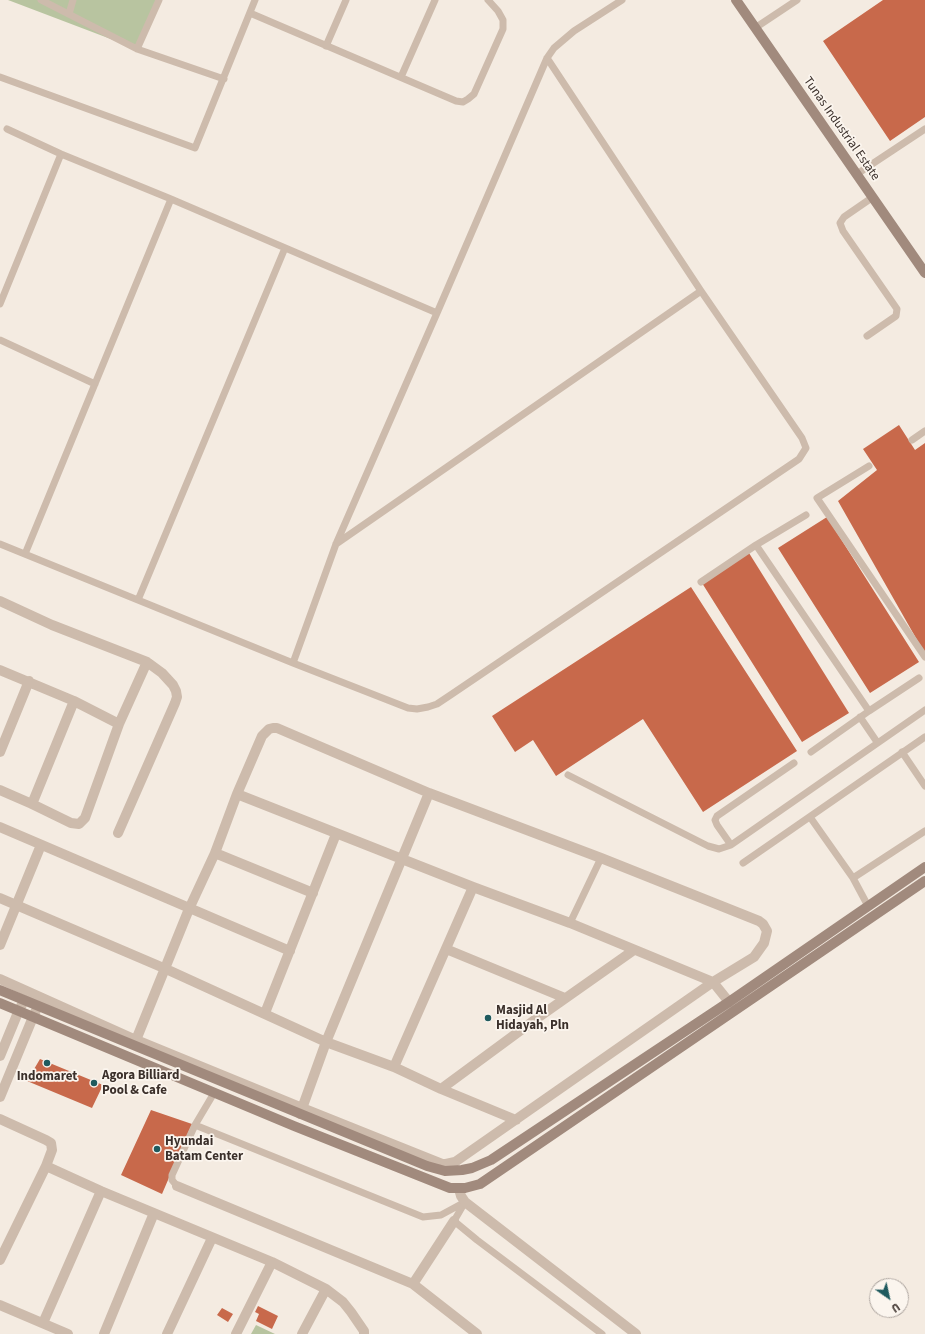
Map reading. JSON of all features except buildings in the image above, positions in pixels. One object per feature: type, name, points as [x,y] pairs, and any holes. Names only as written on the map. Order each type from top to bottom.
[{"type":"main road","name":"Tunas Industrial Estate","points":[[736,0],[925,273]]},
{"type":"main road","points":[[0,1003],[38,1006],[301,1111],[436,1169],[445,1171],[462,1170],[472,1168],[491,1160],[729,1002],[925,866]]},
{"type":"main road","points":[[0,990],[22,1005],[33,1017],[294,1126],[450,1188],[459,1189],[480,1184],[925,881]]},
{"type":"main road","points":[[664,1045],[670,1054]]},
{"type":"street","points":[[0,601],[52,625],[147,662],[168,680],[176,691],[177,697],[118,833]]},
{"type":"street","points":[[0,790],[71,823],[79,824],[85,818],[119,724],[147,662]]},
{"type":"street","points":[[0,670],[74,701],[119,724]]},
{"type":"street","points":[[0,752],[29,681]]},
{"type":"street","points":[[32,804],[74,701]]},
{"type":"street","points":[[0,979],[136,1040],[301,1111],[442,1164],[446,1164],[455,1162],[713,982],[748,961],[759,951],[767,935],[767,931],[763,924],[601,858],[429,793],[277,728],[273,728],[269,729],[262,736],[237,794],[215,853],[189,909],[136,1040]]},
{"type":"street","points":[[301,1111],[326,1042],[403,860],[429,793]]},
{"type":"street","points":[[237,794],[403,860],[570,923],[713,982],[729,1002]]},
{"type":"street","points":[[0,827],[290,951]]},
{"type":"street","points":[[265,1014],[336,834]]},
{"type":"street","points":[[0,945],[41,845]]},
{"type":"street","points":[[215,853],[313,893]]},
{"type":"street","points":[[394,1067],[473,887]]},
{"type":"street","points":[[0,898],[166,969],[326,1042],[394,1067],[441,1089],[516,1120]]},
{"type":"street","points":[[446,949],[565,998]]},
{"type":"street","points":[[441,1089],[565,998],[634,950]]},
{"type":"street","points":[[0,1056],[22,1005]]},
{"type":"street","points":[[0,1097],[38,1006]]},
{"type":"street","points":[[0,1119],[51,1143],[52,1153],[0,1260]]},
{"type":"street","points":[[46,1166],[212,1238],[272,1262],[326,1289],[343,1302],[352,1312],[364,1331],[364,1334]]},
{"type":"street","points":[[177,1186],[412,1284],[477,1334]]},
{"type":"street","points":[[459,1189],[465,1202],[636,1334]]},
{"type":"street","points":[[43,1323],[102,1191]]},
{"type":"street","points":[[104,1334],[154,1213]]},
{"type":"street","points":[[412,1284],[454,1221]]},
{"type":"street","points":[[167,1334],[212,1238]]},
{"type":"street","points":[[236,1334],[272,1262]]},
{"type":"street","points":[[302,1334],[326,1289]]},
{"type":"street","points":[[0,1304],[68,1334]]},
{"type":"lane","points":[[41,0],[137,49],[224,79]]},
{"type":"lane","points":[[69,14],[73,0]]},
{"type":"lane","points":[[137,49],[159,0]]},
{"type":"lane","points":[[0,77],[195,148],[256,0]]},
{"type":"lane","points":[[326,46],[346,0]]},
{"type":"lane","points":[[401,77],[435,0]]},
{"type":"lane","points":[[250,13],[456,101],[463,102],[474,94],[503,29],[503,20],[498,11],[488,0]]},
{"type":"lane","points":[[293,663],[336,544],[541,69],[554,48],[574,31],[622,0]]},
{"type":"lane","points":[[755,28],[796,0]]},
{"type":"lane","points":[[0,544],[293,663],[408,708],[417,709],[436,704],[459,689],[799,459],[806,448],[802,438],[701,292],[547,58]]},
{"type":"lane","points":[[7,129],[61,154],[171,199],[437,313]]},
{"type":"lane","points":[[857,174],[925,129]]},
{"type":"lane","points":[[0,304],[61,154]]},
{"type":"lane","points":[[867,336],[896,316],[897,309],[843,231],[840,223],[844,217],[873,197]]},
{"type":"lane","points":[[25,554],[171,199]]},
{"type":"lane","points":[[138,600],[285,248]]},
{"type":"lane","points":[[336,544],[701,292]]},
{"type":"lane","points":[[0,340],[95,384]]},
{"type":"lane","points":[[912,440],[925,431]]},
{"type":"lane","points":[[869,466],[817,498],[925,657]]},
{"type":"lane","points":[[701,582],[806,515]]},
{"type":"lane","points":[[756,546],[869,711]]},
{"type":"lane","points":[[811,752],[918,678]]},
{"type":"lane","points":[[568,775],[708,846],[719,849],[731,845],[925,710]]},
{"type":"lane","points":[[860,717],[878,742]]},
{"type":"lane","points":[[743,863],[925,737]]},
{"type":"lane","points":[[902,752],[925,786]]},
{"type":"lane","points":[[731,845],[716,825],[715,820],[717,816],[794,763]]},
{"type":"lane","points":[[810,817],[854,878],[868,906]]},
{"type":"lane","points":[[854,878],[925,831]]},
{"type":"lane","points":[[570,923],[601,858]]},
{"type":"lane","points":[[177,1186],[172,1180],[172,1175],[195,1125],[214,1093]]},
{"type":"lane","points":[[195,1125],[423,1217],[441,1215],[465,1202]]},
{"type":"lane","points":[[465,1202],[454,1221],[602,1334]]},
{"type":"green space","points":[[8,0],[158,0],[137,49]]},
{"type":"green space","points":[[256,1325],[275,1334],[251,1334]]},
{"type":"place","name":"Masjid Al Hidayah, Pln","points":[[488,1018]]},
{"type":"place","name":"Indomaret","points":[[47,1063]]},
{"type":"place","name":"Agora Billiard Pool & Cafe","points":[[94,1083]]},
{"type":"place","name":"Hyundai Batam Center","points":[[157,1149]]}]
